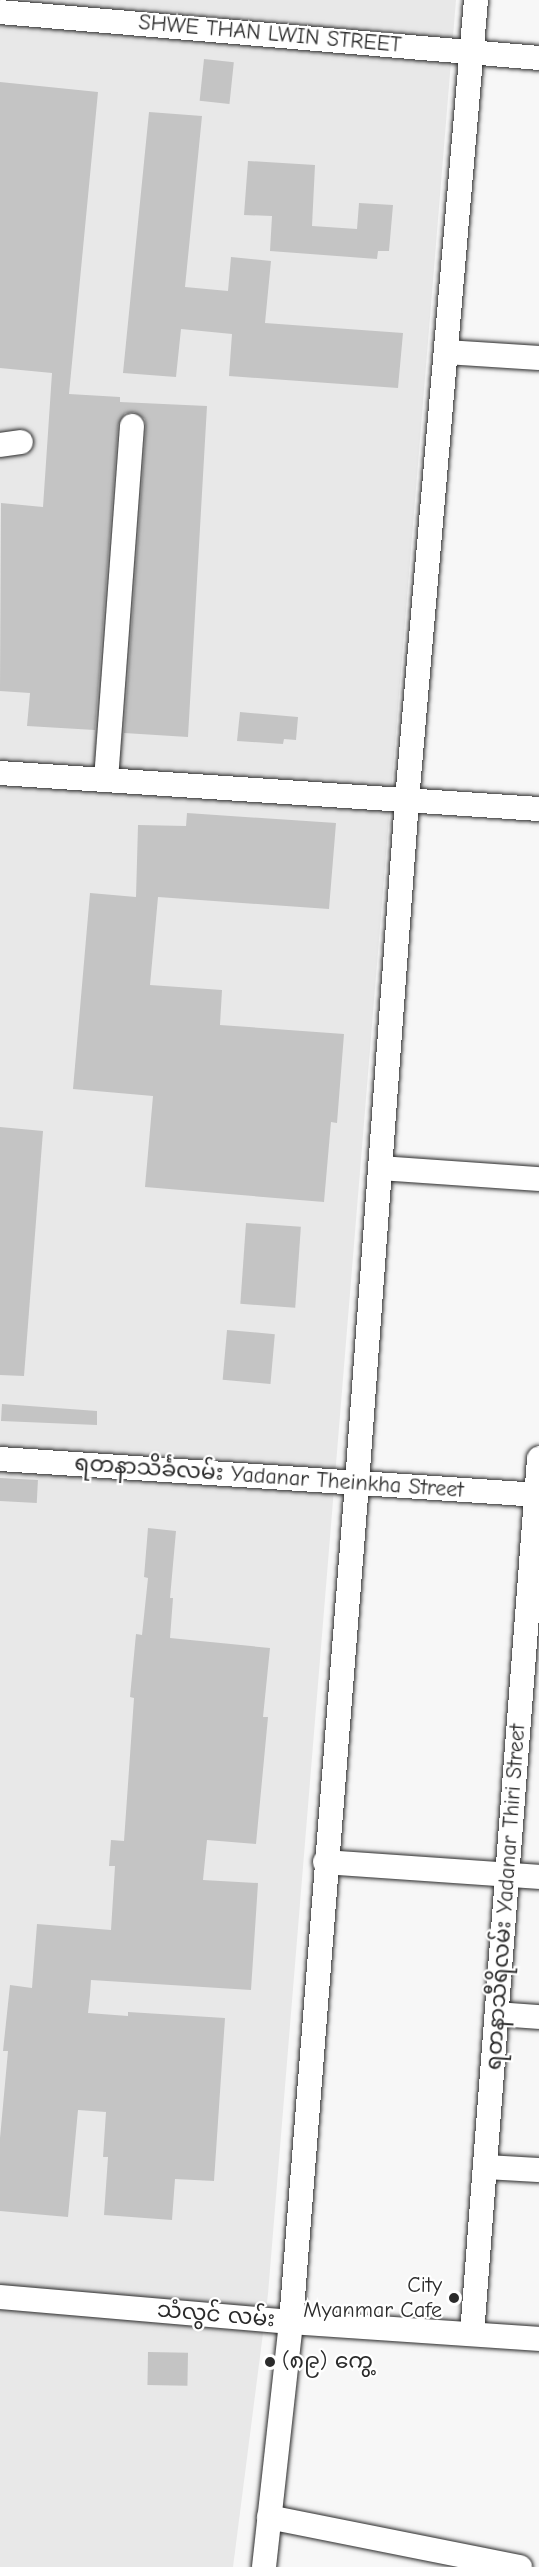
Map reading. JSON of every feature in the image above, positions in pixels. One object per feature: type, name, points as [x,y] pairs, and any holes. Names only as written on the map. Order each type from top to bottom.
[{"type":"street","points":[[264,2567],[291,2322],[408,800],[476,0]]},
{"type":"street","name":"SHWE THAN LWIN STREET","points":[[0,12],[95,9],[471,53],[539,58]]},
{"type":"street","points":[[446,352],[539,358]]},
{"type":"street","points":[[106,780],[132,426]]},
{"type":"street","points":[[0,773],[539,809]]},
{"type":"street","points":[[381,1168],[539,1179]]},
{"type":"street","name":"ရတနာသိင်္ခလမ်း Yadanar Theinkha Street","points":[[0,1459],[538,1495]]},
{"type":"street","name":"ရတနာသီရိလမ်း Yadanar Thiri Street","points":[[472,2334],[508,1875],[532,1643],[539,1460]]},
{"type":"street","points":[[326,1862],[539,1877]]},
{"type":"street","points":[[497,2014],[539,2017]]},
{"type":"street","points":[[485,2167],[539,2170]]},
{"type":"street","name":"သံလွင် လမ်း","points":[[0,2297],[291,2322],[539,2338]]},
{"type":"street","points":[[269,2517],[520,2567]]},
{"type":"shaded area","points":[[0,0],[456,0],[268,2294],[233,2567],[0,2567]]},
{"type":"building","points":[[204,59],[234,62],[229,104],[200,101]]},
{"type":"building","points":[[0,82],[98,92],[69,394],[120,397],[120,402],[207,406],[188,737],[124,733],[146,427],[145,419],[134,412],[125,413],[118,425],[95,730],[27,726],[30,693],[0,691],[1,503],[43,507],[52,373],[0,368]]},
{"type":"building","points":[[149,112],[202,116],[185,287],[228,291],[231,257],[271,261],[265,323],[403,333],[398,388],[229,376],[232,334],[181,329],[176,377],[123,373]]},
{"type":"building","points":[[248,161],[315,165],[312,226],[357,229],[359,203],[393,205],[389,251],[378,251],[377,259],[270,251],[272,216],[244,215]]},
{"type":"building","points":[[240,712],[298,717],[296,740],[284,739],[283,744],[237,741]]},
{"type":"building","points":[[187,813],[336,823],[329,909],[158,897],[150,985],[222,990],[220,1025],[344,1034],[337,1123],[331,1122],[324,1202],[145,1187],[153,1096],[73,1089],[90,893],[136,897],[138,825],[186,826]]},
{"type":"building","points":[[0,1127],[43,1131],[24,1376],[0,1375]]},
{"type":"building","points":[[246,1223],[301,1227],[295,1308],[240,1304]]},
{"type":"building","points":[[227,1330],[275,1334],[270,1384],[223,1380]]},
{"type":"building","points":[[2,1404],[97,1411],[97,1425],[1,1421]]},
{"type":"building","points":[[0,1478],[38,1480],[37,1503],[0,1501]]},
{"type":"building","points":[[148,1528],[176,1531],[170,1598],[173,1598],[170,1638],[270,1648],[263,1717],[268,1717],[256,1844],[207,1840],[203,1880],[258,1883],[251,1990],[91,1980],[88,2013],[128,2016],[128,2012],[225,2018],[214,2181],[175,2179],[172,2220],[104,2215],[108,2157],[103,2157],[106,2112],[78,2110],[68,2217],[0,2211],[0,2138],[8,2051],[3,2051],[10,1985],[32,1988],[37,1924],[111,1930],[115,1866],[109,1866],[111,1840],[124,1841],[134,1698],[130,1697],[136,1634],[142,1635],[148,1578],[144,1577]]},
{"type":"building","points":[[148,2352],[188,2353],[187,2386],[147,2385]]},
{"type":"place","name":"City Myanmar Cafe","points":[[454,2298]]},
{"type":"place","name":"(၈၉) ကွေ့","points":[[270,2362]]}]
